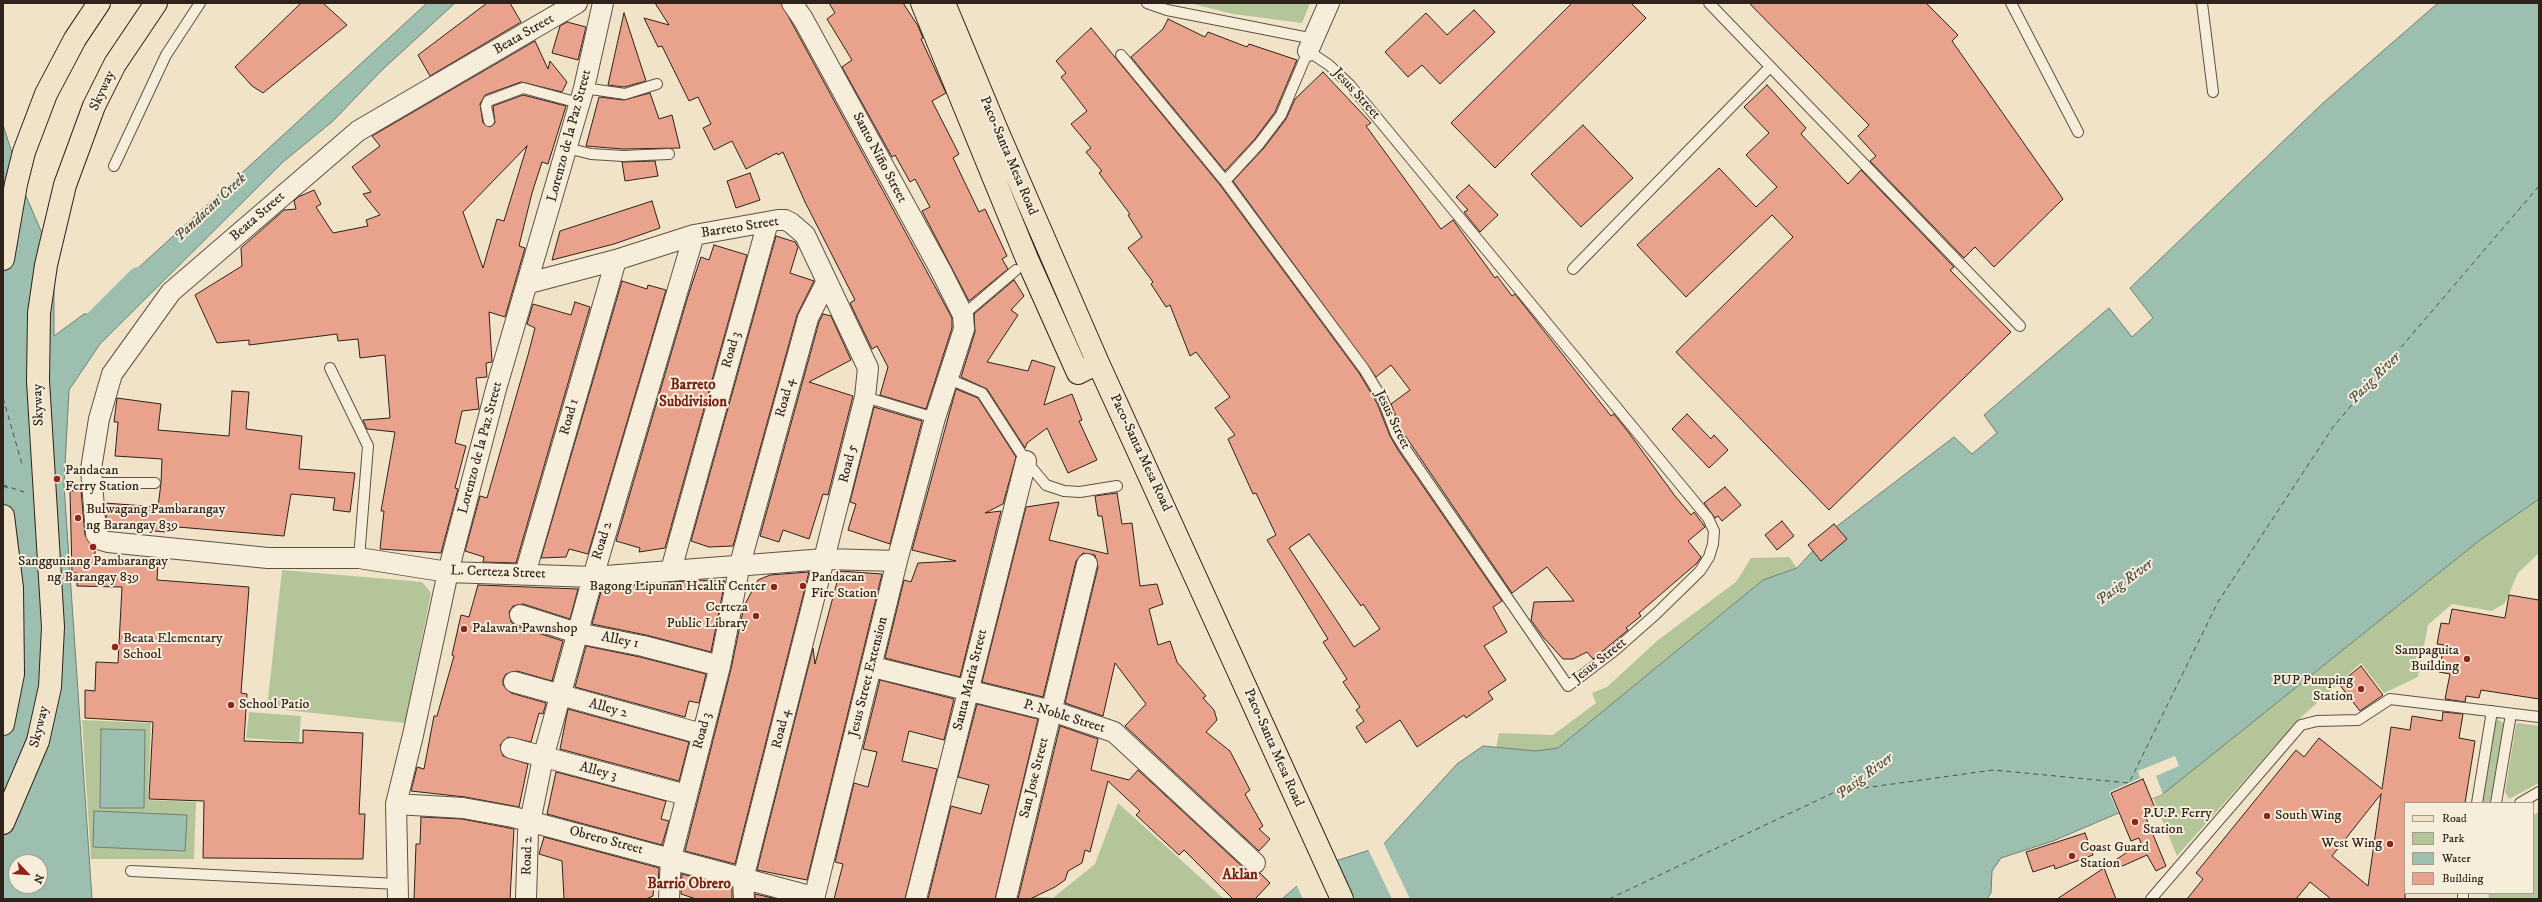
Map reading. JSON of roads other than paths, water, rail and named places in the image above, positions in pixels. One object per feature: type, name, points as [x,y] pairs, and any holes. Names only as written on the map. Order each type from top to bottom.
[{"type":"main road","points":[[3,259],[16,184],[39,113],[61,63],[99,3]]},
{"type":"main road","name":"Skyway","points":[[3,824],[38,741],[50,687],[53,627],[38,381],[39,313],[46,265],[65,185],[94,106],[115,64],[156,3]]},
{"type":"main road","name":"Paco-Santa Mesa Road","points":[[922,3],[1018,238],[1078,373],[1098,363]]},
{"type":"main road","name":"Paco-Santa Mesa Road","points":[[944,3],[996,128],[1098,363],[1342,899]]},
{"type":"main road","points":[[3,516],[12,588],[13,635],[13,674],[3,724]]},
{"type":"street","name":"Lorenzo de la Paz Street","points":[[398,892],[396,804],[413,735],[448,572],[496,389],[529,283],[566,148],[582,96],[603,3]]},
{"type":"street","name":"Santo Niño Street","points":[[792,3],[803,19],[963,316]]},
{"type":"street","points":[[1311,45],[1329,3]]},
{"type":"street","name":"Beata Street","points":[[101,540],[96,534],[91,483],[98,419],[112,374],[116,366],[177,286],[358,131],[568,5]]},
{"type":"street","name":"Barreto Street","points":[[529,283],[616,260],[694,235],[785,220],[799,228],[805,235],[868,368]]},
{"type":"street","name":"Road 3","points":[[671,570],[768,222]]},
{"type":"street","name":"Road 2","points":[[526,899],[530,820],[543,758],[559,695],[593,577],[694,235]]},
{"type":"street","name":"Road 1","points":[[524,574],[616,260]]},
{"type":"street","name":"Road 4","points":[[740,564],[808,318],[827,281]]},
{"type":"street","name":"Jesus Street Extension","points":[[814,898],[873,667],[897,561],[935,418],[964,329],[963,316]]},
{"type":"street","name":"Road 5","points":[[825,559],[865,397],[868,368]]},
{"type":"street","name":"Santa Maria Street","points":[[916,899],[1026,461]]},
{"type":"street","name":"L. Certeza Street","points":[[101,540],[268,558],[359,558],[448,572],[593,577],[740,564],[825,559],[897,561]]},
{"type":"street","name":"Road 4","points":[[744,899],[743,879],[825,559]]},
{"type":"street","name":"Road 3","points":[[669,899],[671,858],[720,666],[740,564]]},
{"type":"street","name":"San Jose Street","points":[[1006,899],[1087,564]]},
{"type":"street","name":"Alley 1","points":[[520,615],[577,633],[643,646],[720,666]]},
{"type":"street","name":"P. Noble Street","points":[[873,667],[1052,711],[1114,732],[1255,863]]},
{"type":"street","name":"Alley 2","points":[[514,682],[702,734]]},
{"type":"street","name":"Alley 3","points":[[511,748],[543,758],[686,795]]},
{"type":"street","name":"Obrero Street","points":[[396,804],[463,808],[530,820],[814,898]]},
{"type":"lane","points":[[114,166],[166,55],[200,3]]},
{"type":"lane","points":[[1121,55],[1225,181],[1260,144],[1281,115],[1311,45],[1167,10],[1147,3]]},
{"type":"lane","points":[[1709,3],[2020,326]]},
{"type":"lane","points":[[2011,3],[2078,132]]},
{"type":"lane","points":[[2202,3],[2213,92]]},
{"type":"lane","name":"Jesus Street","points":[[1225,181],[1368,375],[1383,400],[1396,434],[1404,447],[1568,686],[1614,651],[1656,614],[1700,571],[1709,557],[1713,544],[1714,531],[1708,518],[1350,84],[1311,45]]},
{"type":"lane","points":[[1573,269],[1770,67]]},
{"type":"lane","points":[[488,121],[486,106],[488,101],[523,88],[582,96],[625,94],[657,84]]},
{"type":"lane","points":[[566,148],[591,154],[623,156],[669,154]]},
{"type":"lane","points":[[963,316],[1016,270]]},
{"type":"lane","points":[[330,368],[368,446],[359,558]]},
{"type":"lane","points":[[948,379],[982,393],[1026,461],[1046,485],[1054,489],[1080,492],[1117,486]]},
{"type":"lane","points":[[865,397],[935,418]]},
{"type":"lane","points":[[91,483],[155,483]]},
{"type":"lane","points":[[2151,899],[2301,725],[2317,721],[2358,720],[2390,699],[2539,717]]},
{"type":"lane","points":[[2477,802],[2492,711]]},
{"type":"lane","points":[[2496,802],[2511,714]]},
{"type":"lane","points":[[2522,802],[2539,792]]},
{"type":"lane","points":[[131,871],[398,892]]},
{"type":"water","points":[[427,3],[455,3],[381,71],[333,121],[283,162],[100,344],[69,390],[64,485],[92,899],[3,899],[3,125],[26,196],[54,261],[54,336],[84,314],[110,314],[115,306],[123,282]]},
{"type":"water","name":"Pasig River","points":[[2438,3],[2539,3],[2539,499],[2480,540],[2163,794],[2053,841],[2001,858],[1992,871],[1991,893],[1987,899],[1282,899],[1320,866],[1382,846],[1457,764],[1483,746],[1536,751],[1558,748],[1763,580],[1797,568],[1832,530],[1954,437],[1972,454],[1997,433],[1984,415],[2109,308],[2132,337],[2153,318],[2130,288],[2323,103]]},
{"type":"water","points":[[101,729],[145,730],[144,808],[100,808]]},
{"type":"water","points":[[94,811],[187,815],[185,851],[93,847]]},
{"type":"waterway","name":"Pandacan Creek","points":[[81,334],[138,277]]},
{"type":"place","name":"Pandacan Ferry Station","points":[[57,479]]},
{"type":"place","name":"Bulwagang Pambarangay ng Barangay 839","points":[[78,518]]},
{"type":"place","name":"Sangguniang Pambarangay ng Barangay 839","points":[[93,547]]},
{"type":"place","name":"Pandacan Fire Station","points":[[803,586]]},
{"type":"place","name":"Bagong Lipunan Health Center","points":[[774,587]]},
{"type":"place","name":"Certeza Public Library","points":[[756,616]]},
{"type":"place","name":"Palawan Pawnshop","points":[[464,629]]},
{"type":"place","name":"Beata Elementary School","points":[[115,647]]},
{"type":"place","name":"Sampaguita Building","points":[[2467,659]]},
{"type":"place","name":"PUP Pumping Station","points":[[2361,689]]},
{"type":"place","name":"School Patio","points":[[231,705]]},
{"type":"place","name":"South Wing","points":[[2267,816]]},
{"type":"place","name":"P.U.P. Ferry Station","points":[[2135,822]]},
{"type":"place","name":"West Wing","points":[[2390,844]]},
{"type":"place","name":"Coast Guard Station","points":[[2072,856]]},
{"type":"district","name":"Barreto Subdivision","points":[[693,394]]},
{"type":"district","name":"Aklan","points":[[1240,876]]},
{"type":"district","name":"Barrio Obrero","points":[[689,885]]}]
